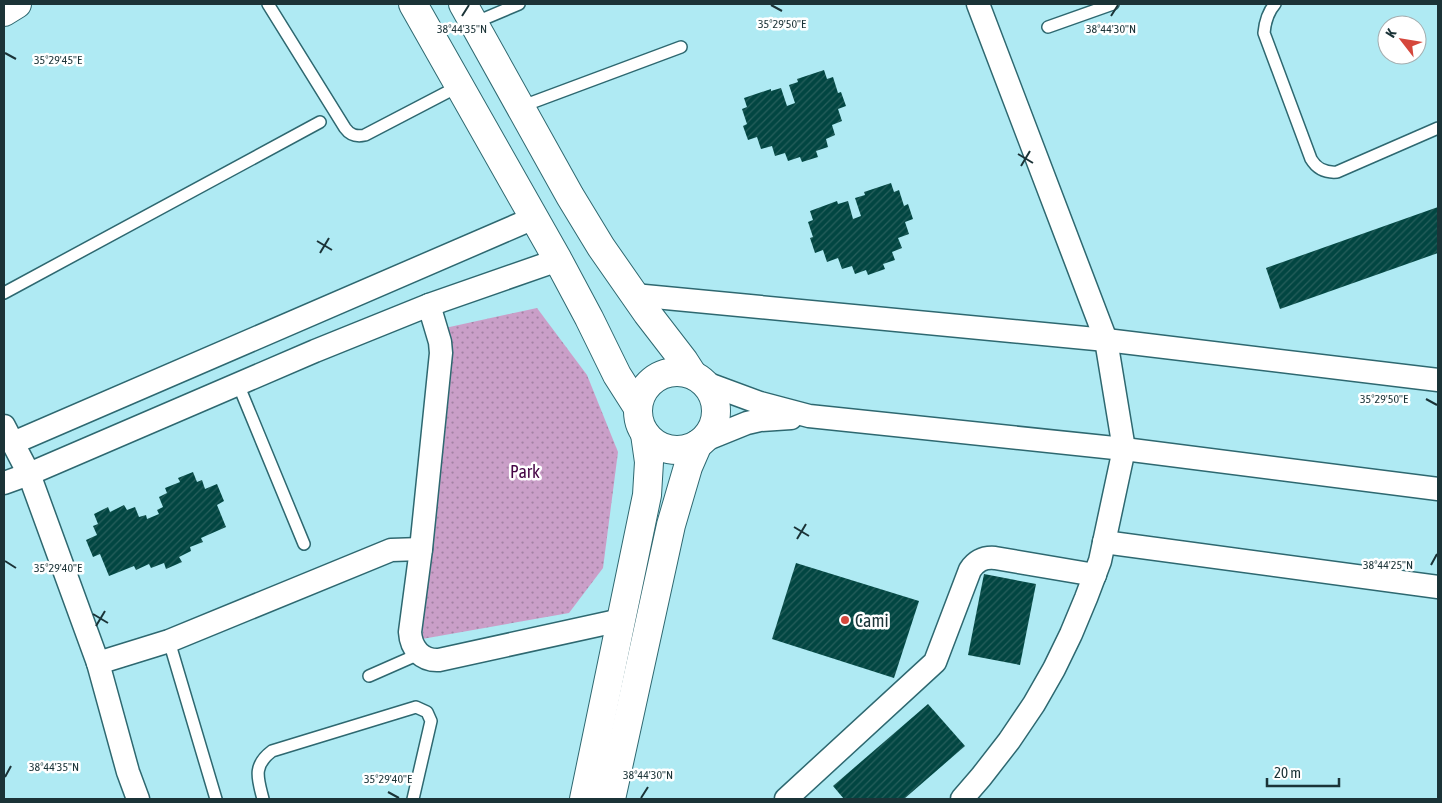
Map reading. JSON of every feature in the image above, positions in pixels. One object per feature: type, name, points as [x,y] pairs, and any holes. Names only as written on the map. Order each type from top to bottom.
[{"type":"street","points":[[4,12],[17,4]]},
{"type":"street","points":[[413,4],[558,260],[617,376],[638,408]]},
{"type":"street","points":[[962,799],[1009,741],[1034,704],[1071,634],[1100,561],[1124,449],[1106,340],[978,4]]},
{"type":"street","points":[[469,13],[575,205],[601,247],[634,296],[711,392],[715,403],[716,416],[712,429],[701,442],[688,467],[671,525],[611,799]]},
{"type":"street","points":[[138,799],[128,772],[98,663],[29,474],[8,434],[534,218]]},
{"type":"street","points":[[4,482],[29,474],[315,351],[428,305],[558,260]]},
{"type":"street","points":[[634,296],[1106,340],[1438,380]]},
{"type":"street","points":[[428,305],[440,342],[441,353],[422,548],[410,632],[412,645],[424,658],[439,660],[622,620]]},
{"type":"street","points":[[809,416],[760,420],[747,423],[701,442],[694,447],[680,451],[666,450],[654,444],[645,434],[639,422],[638,408],[641,396],[647,386],[657,378],[668,373],[681,372],[760,403],[809,416],[1124,449],[1438,489]]},
{"type":"street","points":[[584,799],[647,496],[649,462],[645,434]]},
{"type":"street","points":[[1104,542],[1438,587]]},
{"type":"street","points":[[98,663],[169,641],[391,550],[422,548]]},
{"type":"street","points":[[786,799],[935,662],[974,564],[980,560],[995,558],[1095,575]]},
{"type":"lane","points":[[268,4],[348,133],[354,136],[366,135],[459,86]]},
{"type":"lane","points":[[469,13],[520,4]]},
{"type":"lane","points":[[1048,28],[1113,4]]},
{"type":"lane","points":[[1276,4],[1266,18],[1264,33],[1311,159],[1318,168],[1330,173],[1337,172],[1438,128]]},
{"type":"lane","points":[[520,107],[681,47]]},
{"type":"lane","points":[[4,293],[320,122]]},
{"type":"lane","points":[[238,384],[304,544]]},
{"type":"lane","points":[[169,641],[216,799]]},
{"type":"lane","points":[[369,676],[419,654]]},
{"type":"lane","points":[[263,799],[257,776],[266,756],[272,752],[416,707],[422,708],[427,712],[431,721],[413,799]]},
{"type":"green space","name":"Park","points":[[537,308],[587,375],[618,452],[603,568],[569,613],[422,639],[445,328]]},
{"type":"building","points":[[824,70],[827,79],[833,77],[838,93],[841,92],[846,106],[838,109],[842,121],[832,125],[835,135],[826,139],[828,147],[816,151],[818,157],[802,162],[800,157],[788,161],[785,153],[775,156],[772,146],[761,149],[757,137],[748,140],[743,126],[747,124],[742,109],[747,107],[744,98],[771,89],[771,91],[781,88],[787,106],[795,103],[789,85],[798,82],[797,79]]},
{"type":"building","points":[[891,183],[894,192],[899,190],[904,206],[908,204],[913,219],[905,222],[909,234],[898,238],[902,248],[892,252],[895,260],[883,264],[885,269],[868,275],[866,270],[855,274],[852,266],[842,269],[838,258],[827,262],[823,250],[815,253],[810,238],[813,237],[808,222],[813,220],[810,211],[837,201],[838,204],[848,201],[853,219],[861,216],[855,198],[865,195],[864,192]]},
{"type":"building","points":[[1438,207],[1438,253],[1280,309],[1266,268]]},
{"type":"building","points":[[193,472],[197,482],[202,480],[205,489],[217,484],[224,501],[217,505],[226,527],[201,538],[203,542],[190,547],[191,551],[179,557],[182,562],[166,569],[164,563],[151,568],[149,564],[136,570],[134,566],[109,576],[100,554],[93,557],[86,540],[97,535],[93,526],[98,524],[94,514],[108,507],[110,512],[124,505],[127,510],[135,507],[139,517],[146,515],[147,519],[159,514],[157,510],[163,507],[159,497],[167,493],[165,488],[180,482],[178,478]]},
{"type":"building","name":"Cami","points":[[796,563],[919,601],[894,678],[772,639]]},
{"type":"building","points":[[984,574],[1036,584],[1020,665],[968,655]]},
{"type":"building","points":[[928,704],[965,746],[904,799],[844,799],[833,786]]},
{"type":"place","name":"Cami","points":[[845,620]]}]
